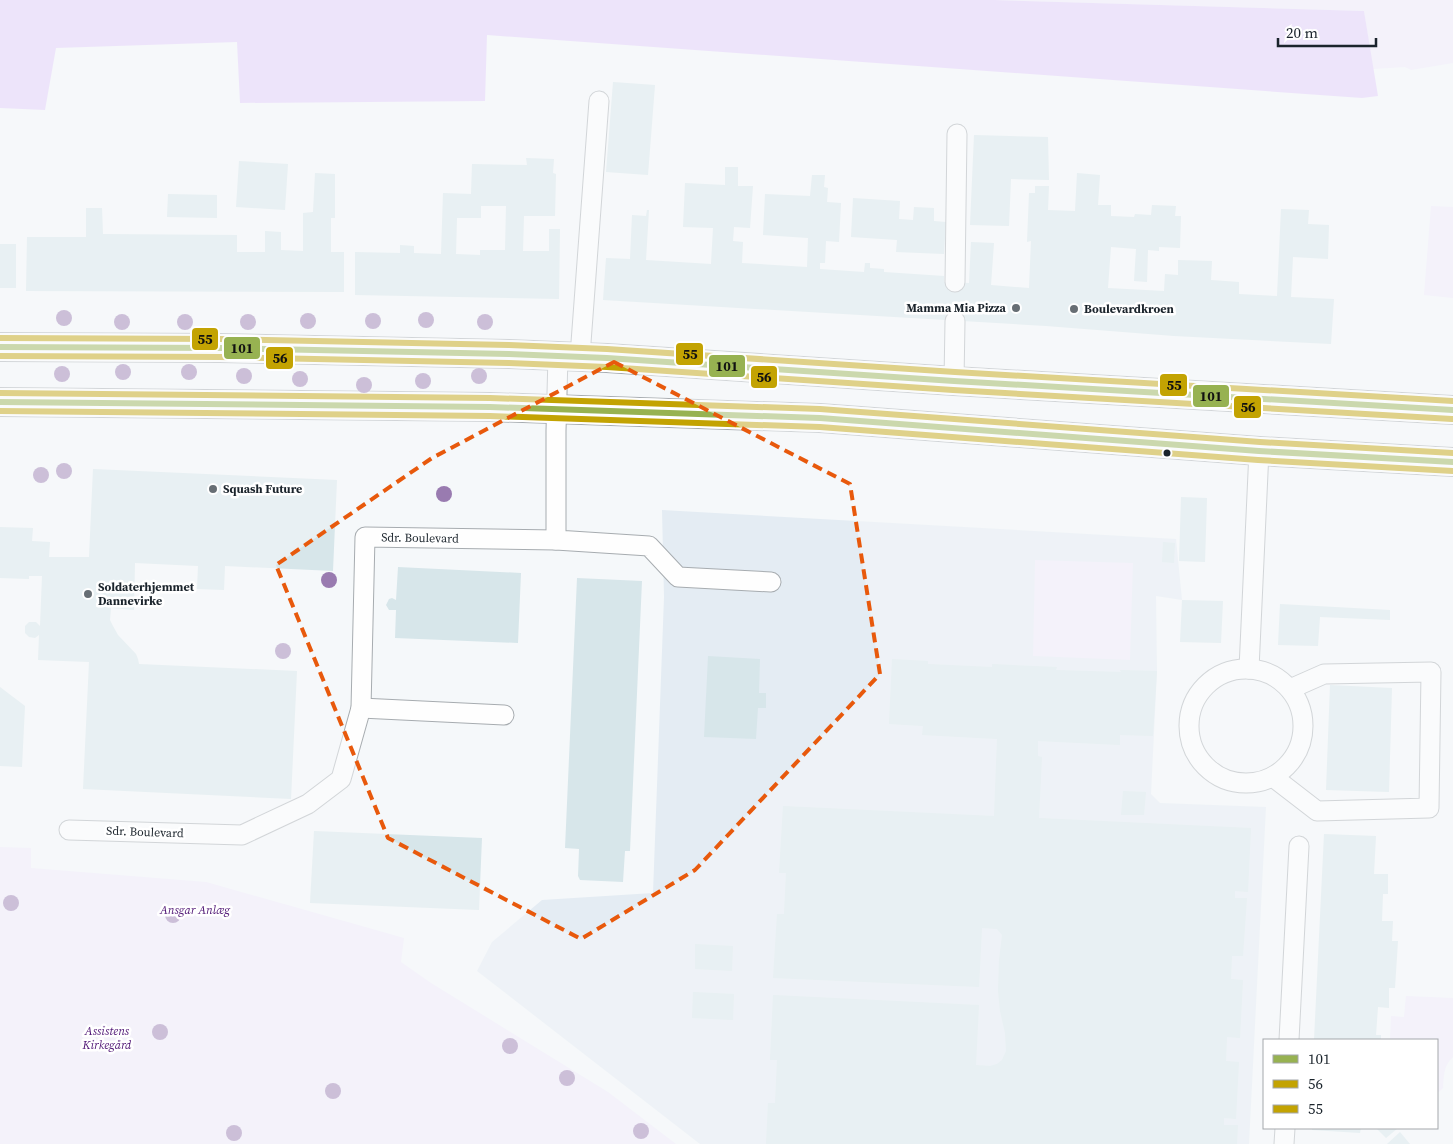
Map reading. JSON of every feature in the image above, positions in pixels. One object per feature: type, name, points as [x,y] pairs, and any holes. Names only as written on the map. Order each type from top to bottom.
[{"type":"street","points":[[0,347],[230,349],[569,356],[1453,410]]},
{"type":"street","points":[[0,402],[480,407],[820,418],[1259,451],[1453,462]]},
{"type":"lane","points":[[556,540],[556,409],[569,356],[600,101]]},
{"type":"lane","points":[[955,282],[958,134]]},
{"type":"lane","points":[[954,381],[955,321]]},
{"type":"lane","points":[[1248,669],[1259,451]]},
{"type":"lane","name":"Sdr. Boulevard","points":[[69,830],[242,835],[308,804],[341,779],[361,708],[365,537],[556,540],[649,546],[678,577],[771,582]]},
{"type":"lane","points":[[1239,669],[1248,669],[1271,674],[1290,689],[1299,703],[1303,719],[1302,737],[1293,760],[1281,772],[1265,780],[1246,784],[1236,783],[1210,771],[1197,756],[1190,739],[1189,720],[1194,701],[1205,685],[1221,674],[1239,669]]},
{"type":"lane","points":[[1273,777],[1317,810],[1429,808],[1431,672],[1324,674],[1290,689]]},
{"type":"lane","points":[[361,708],[504,715]]},
{"type":"lane","points":[[1289,1039],[1299,846]]},
{"type":"lane","points":[[1284,1144],[1285,1129]]},
{"type":"highlighted area","points":[[614,362],[850,484],[880,674],[695,870],[581,939],[388,838],[276,565],[432,458]]},
{"type":"shaded area","points":[[0,0],[995,0],[1364,11],[1378,96],[1362,98],[487,35],[485,101],[240,103],[237,42],[56,48],[45,110],[0,108]]},
{"type":"shaded area","points":[[662,510],[1176,539],[1182,600],[1156,596],[1157,671],[1151,794],[1160,803],[1266,807],[1249,1144],[700,1144],[477,971],[492,942],[542,900],[653,893],[664,597]]},
{"type":"green space","points":[[995,0],[1453,0],[1453,63],[1411,70],[1405,67],[1373,69],[1364,11]]},
{"type":"green space","points":[[1431,206],[1453,207],[1453,298],[1424,295]]},
{"type":"green space","points":[[1035,560],[1133,563],[1130,660],[1033,656]]},
{"type":"green space","name":"Assistens Kirkegård","points":[[0,847],[31,848],[31,868],[206,882],[404,938],[401,962],[431,983],[608,1092],[676,1144],[0,1144]]},
{"type":"green space","points":[[1406,996],[1453,998],[1453,1057],[1446,1068],[1443,1088],[1439,1092],[1438,1039],[1390,1039],[1391,1016],[1404,1017]]},
{"type":"building","points":[[613,82],[655,85],[648,175],[606,172]]},
{"type":"building","points":[[974,135],[1048,137],[1049,180],[1011,179],[1009,226],[970,225]]},
{"type":"building","points":[[526,158],[554,159],[553,173],[556,174],[555,216],[524,216],[523,251],[549,251],[549,229],[560,229],[559,299],[355,295],[355,252],[400,253],[400,245],[414,246],[414,253],[441,254],[443,193],[471,194],[472,164],[527,165]],"holes":[[[481,206],[506,206],[505,250],[480,250],[480,255],[456,254],[457,218],[481,218]]]},
{"type":"building","points":[[239,161],[288,164],[285,210],[236,207]]},
{"type":"building","points":[[725,167],[738,167],[738,186],[753,186],[750,228],[734,227],[733,241],[743,242],[742,263],[807,267],[808,238],[763,235],[765,194],[810,196],[812,175],[825,175],[824,187],[828,188],[827,202],[841,203],[839,242],[826,241],[825,263],[820,263],[820,269],[864,272],[865,263],[870,263],[870,268],[884,269],[884,272],[944,276],[944,282],[969,283],[971,242],[994,243],[991,285],[1029,288],[1031,241],[1027,242],[1029,193],[1035,193],[1035,186],[1049,186],[1048,210],[1075,211],[1077,173],[1100,175],[1098,205],[1111,205],[1111,216],[1134,217],[1135,214],[1151,215],[1152,205],[1176,206],[1175,216],[1181,216],[1180,248],[1159,247],[1159,251],[1148,250],[1147,282],[1134,281],[1136,249],[1111,247],[1108,288],[1164,291],[1165,274],[1178,275],[1178,260],[1212,261],[1211,280],[1239,282],[1239,294],[1277,296],[1281,209],[1309,210],[1308,224],[1329,225],[1328,259],[1293,257],[1291,297],[1334,299],[1331,344],[603,300],[606,258],[630,259],[632,215],[646,216],[647,210],[649,210],[646,260],[711,264],[713,228],[683,227],[685,183],[725,185]]},
{"type":"building","points":[[315,173],[335,174],[335,218],[331,218],[331,252],[344,252],[344,292],[26,291],[27,237],[86,237],[86,208],[102,208],[103,234],[237,235],[237,252],[265,252],[265,231],[281,232],[281,250],[303,251],[303,213],[313,212]]},
{"type":"building","points":[[168,194],[217,195],[217,218],[167,217]]},
{"type":"building","points":[[853,198],[900,201],[899,219],[913,220],[914,207],[934,208],[934,221],[946,222],[944,254],[896,252],[897,240],[851,237]]},
{"type":"building","points":[[0,244],[16,244],[16,288],[0,288]]},
{"type":"building","points":[[93,469],[337,480],[333,571],[225,566],[224,590],[197,589],[198,566],[135,563],[134,610],[111,608],[110,620],[118,635],[136,654],[139,664],[297,671],[291,799],[83,789],[89,662],[38,660],[39,635],[35,638],[29,637],[25,633],[25,626],[29,622],[36,622],[40,626],[42,576],[29,576],[29,579],[0,578],[0,527],[33,528],[32,541],[50,542],[49,557],[89,557]]},
{"type":"building","points":[[1181,497],[1207,498],[1205,562],[1179,561]]},
{"type":"building","points":[[1163,542],[1175,543],[1174,563],[1162,562]]},
{"type":"building","points":[[398,567],[521,573],[518,643],[395,638],[396,610],[389,610],[386,605],[389,599],[396,600]]},
{"type":"building","points":[[577,578],[642,581],[630,851],[625,851],[623,882],[580,880],[578,876],[579,849],[565,848]]},
{"type":"building","points":[[1182,600],[1223,601],[1221,643],[1180,642]]},
{"type":"building","points":[[1280,604],[1390,610],[1390,620],[1320,617],[1318,646],[1278,645]]},
{"type":"building","points":[[708,656],[760,659],[759,693],[766,693],[766,708],[758,708],[756,739],[704,737]]},
{"type":"building","points":[[892,659],[928,661],[928,664],[992,667],[992,664],[1057,667],[1056,670],[1157,671],[1153,736],[1120,735],[1120,745],[1038,741],[1038,756],[1042,757],[1039,818],[1251,828],[1248,892],[1235,891],[1235,898],[1247,898],[1243,956],[1232,956],[1231,979],[1243,980],[1240,1038],[1227,1037],[1226,1061],[1239,1062],[1236,1119],[1224,1118],[1224,1125],[1238,1125],[1237,1144],[766,1144],[768,1103],[775,1103],[777,1060],[770,1060],[773,995],[979,1005],[976,1065],[990,1066],[997,1064],[1002,1060],[1006,1051],[998,991],[1002,935],[997,929],[982,928],[979,987],[773,978],[777,914],[784,914],[786,873],[779,873],[783,806],[994,816],[997,739],[922,735],[923,726],[889,724]]},
{"type":"building","points":[[1330,685],[1392,688],[1389,792],[1326,790]]},
{"type":"building","points":[[0,687],[25,706],[22,767],[0,766]]},
{"type":"building","points":[[1123,791],[1146,792],[1144,815],[1121,815]]},
{"type":"building","points":[[314,831],[482,838],[479,910],[310,903]]},
{"type":"building","points":[[1324,834],[1376,836],[1374,874],[1388,874],[1388,894],[1383,894],[1382,921],[1393,921],[1392,941],[1398,941],[1395,988],[1389,988],[1389,1008],[1378,1007],[1376,1035],[1381,1035],[1381,1039],[1314,1039]]},
{"type":"building","points":[[695,944],[733,946],[732,971],[695,969]]},
{"type":"building","points":[[693,992],[734,994],[733,1020],[692,1018]]},
{"type":"building","points":[[1312,1129],[1361,1129],[1360,1133]]},
{"type":"building","points":[[1377,1129],[1397,1129],[1386,1138]]},
{"type":"building","points":[[1400,1132],[1410,1144],[1387,1144]]},
{"type":"transit line","name":"55","points":[[0,338],[220,339],[607,349],[955,372],[1453,401]]},
{"type":"transit line","name":"101","points":[[0,347],[220,348],[607,358],[954,381],[1453,410]]},
{"type":"transit line","name":"56","points":[[0,356],[220,357],[607,367],[953,390],[1452,419]]},
{"type":"transit line","name":"55","points":[[0,393],[490,398],[820,409],[1260,442],[1453,453]]},
{"type":"transit line","name":"101","points":[[0,402],[490,407],[820,418],[1259,451],[1453,462]]},
{"type":"transit line","name":"56","points":[[0,411],[490,416],[820,427],[1258,460],[1453,471]]},
{"type":"place","name":"Mamma Mia Pizza","points":[[1016,308]]},
{"type":"place","name":"Boulevardkroen","points":[[1074,309]]},
{"type":"place","name":"Squash Future","points":[[213,489]]},
{"type":"place","name":"Soldaterhjemmet Dannevirke","points":[[88,594]]},
{"type":"park label","name":"Ansgar Anlæg","points":[[195,910]]}]
